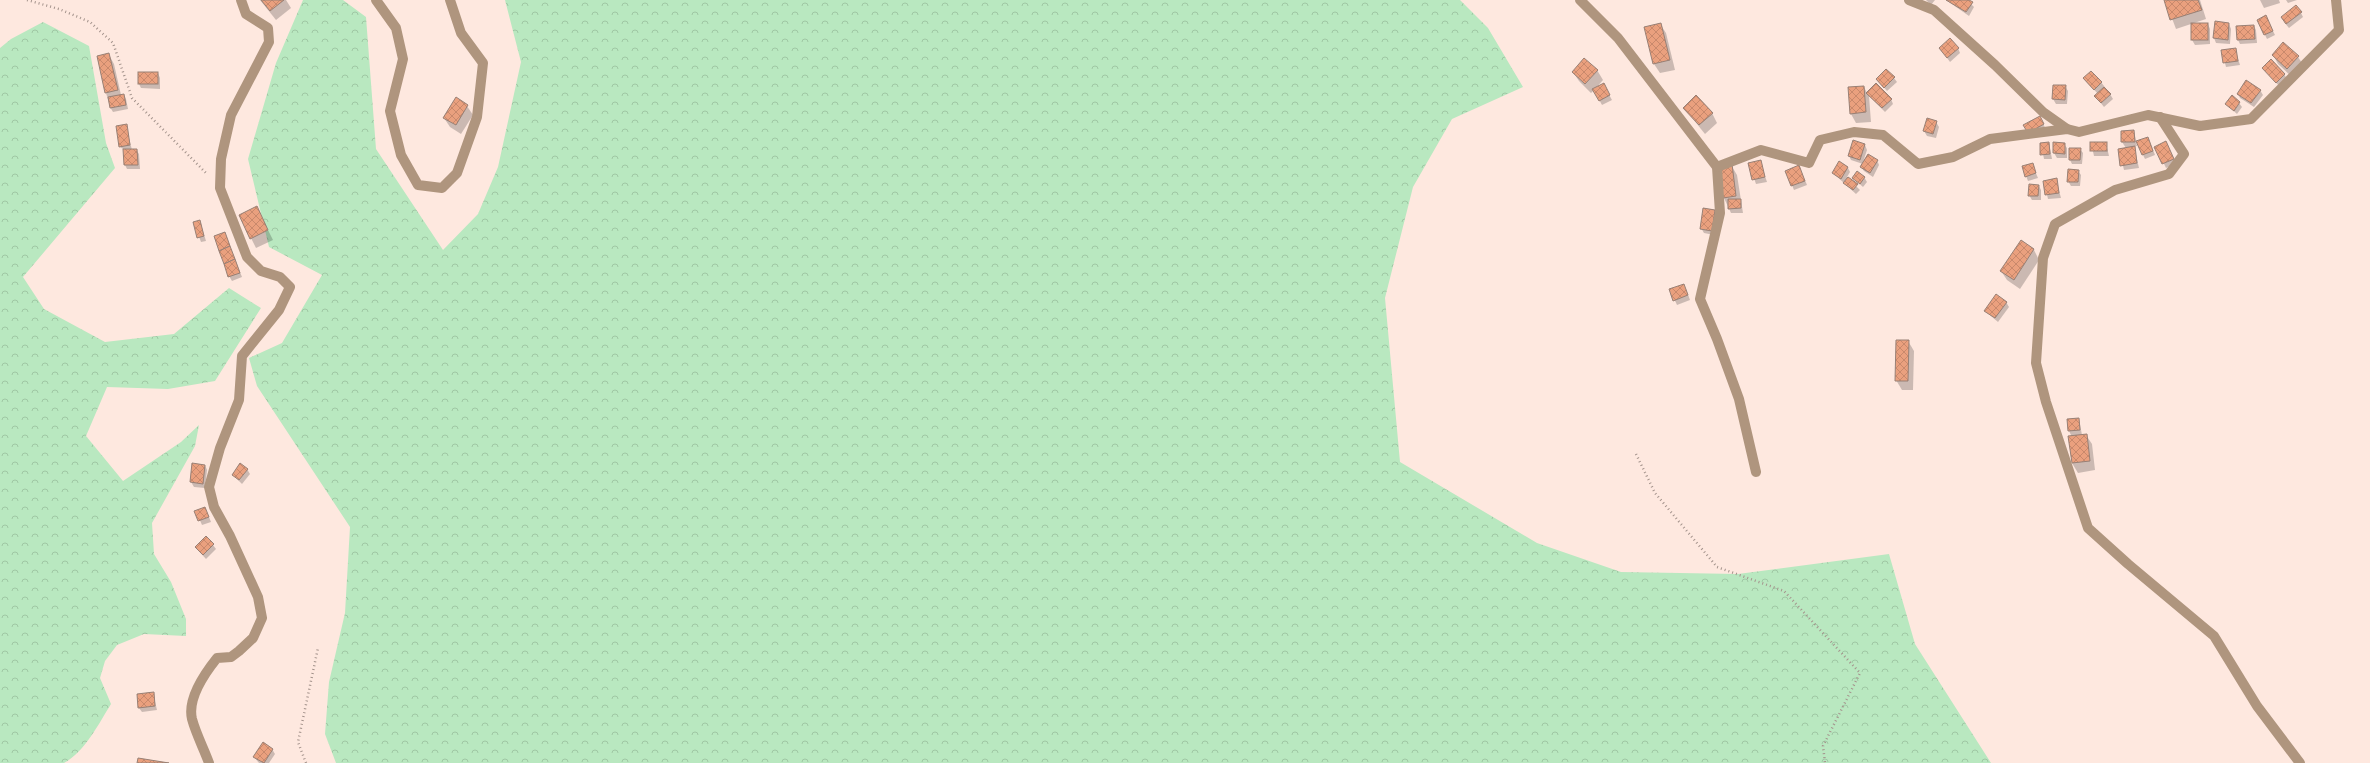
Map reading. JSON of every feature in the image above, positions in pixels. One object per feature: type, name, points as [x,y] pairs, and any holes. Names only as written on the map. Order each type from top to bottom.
[{"type":"street","points":[[209,763],[192,718],[194,694],[202,677],[217,658],[231,657],[253,638],[262,618],[258,597],[230,536],[214,507],[209,487],[220,448],[239,400],[242,356],[279,310],[290,287],[280,277],[261,270],[247,257],[220,188],[221,159],[231,115],[269,42],[268,28],[246,14],[241,0]]},
{"type":"street","points":[[376,0],[396,28],[403,59],[390,111],[400,155],[418,185],[442,188],[457,173],[477,117],[483,63],[461,33],[450,0]]},
{"type":"street","points":[[1580,0],[1618,38],[1717,167],[1720,213],[1700,299],[1717,339],[1739,399],[1756,472]]},
{"type":"street","points":[[1909,0],[1934,10],[1995,65],[2043,112],[2066,129]]},
{"type":"street","points":[[1717,167],[1761,150],[1809,162],[1820,140],[1854,132],[1883,135],[1918,164],[1953,157],[1990,139],[2066,129],[2079,132],[2148,115],[2200,126],[2251,120],[2339,30],[2336,0]]},
{"type":"street","points":[[2160,118],[2184,154],[2169,174],[2116,190],[2055,224],[2043,258],[2036,363],[2046,402],[2088,528],[2128,564],[2214,636],[2257,706],[2300,763]]},
{"type":"path","points":[[27,0],[60,9],[90,22],[114,43],[132,98],[220,188]]},
{"type":"path","points":[[1636,454],[1655,493],[1717,567],[1784,591],[1860,672],[1823,746],[1825,763]]},
{"type":"path","points":[[306,763],[298,742],[318,648]]},
{"type":"green space","points":[[303,0],[343,0],[366,17],[376,149],[443,250],[478,214],[498,167],[521,62],[505,0],[1460,0],[1488,28],[1523,87],[1452,119],[1413,187],[1385,298],[1400,462],[1537,543],[1621,572],[1738,574],[1889,554],[1915,644],[1991,763],[336,763],[325,734],[329,682],[345,613],[350,527],[257,386],[249,358],[282,343],[322,275],[269,247],[248,159],[276,63]]},
{"type":"green space","points":[[43,22],[89,46],[106,143],[115,168],[23,277],[44,309],[105,342],[174,334],[229,288],[261,308],[215,381],[168,389],[107,387],[86,436],[123,481],[181,442],[199,425],[195,446],[152,523],[154,554],[171,582],[186,619],[186,636],[144,634],[117,645],[105,661],[100,678],[111,704],[85,745],[72,758],[64,763],[0,763],[0,48],[11,39]]},
{"type":"building","points":[[261,0],[284,0],[270,11]]},
{"type":"building","points":[[1946,0],[1969,0],[1973,2],[1966,12]]},
{"type":"building","points":[[2164,0],[2198,0],[2202,10],[2170,20]]},
{"type":"building","points":[[2296,5],[2302,12],[2286,24],[2281,17]]},
{"type":"building","points":[[2266,15],[2273,31],[2264,35],[2257,20]]},
{"type":"building","points":[[2215,21],[2229,23],[2228,40],[2213,38]]},
{"type":"building","points":[[1661,23],[1670,60],[1653,64],[1644,27]]},
{"type":"building","points":[[2191,23],[2208,23],[2208,40],[2191,40]]},
{"type":"building","points":[[2254,25],[2255,39],[2237,40],[2236,26]]},
{"type":"building","points":[[1950,38],[1959,48],[1947,58],[1939,48]]},
{"type":"building","points":[[2283,42],[2299,56],[2287,69],[2272,55]]},
{"type":"building","points":[[2236,48],[2238,61],[2223,63],[2221,50]]},
{"type":"building","points":[[109,53],[118,90],[105,93],[97,56]]},
{"type":"building","points":[[1584,58],[1598,70],[1585,84],[1572,72]]},
{"type":"building","points":[[2271,59],[2285,74],[2276,83],[2262,68]]},
{"type":"building","points":[[1886,69],[1895,77],[1884,88],[1876,79]]},
{"type":"building","points":[[2091,71],[2102,82],[2094,90],[2083,78]]},
{"type":"building","points":[[138,72],[158,72],[158,84],[138,84]]},
{"type":"building","points":[[2246,80],[2261,90],[2251,103],[2237,94]]},
{"type":"building","points":[[1604,83],[1610,95],[1599,101],[1592,89]]},
{"type":"building","points":[[1876,83],[1892,99],[1882,108],[1866,93]]},
{"type":"building","points":[[2053,85],[2066,85],[2065,100],[2052,99]]},
{"type":"building","points":[[1864,86],[1866,112],[1850,114],[1848,87]]},
{"type":"building","points":[[2104,87],[2111,94],[2101,103],[2094,96]]},
{"type":"building","points":[[124,94],[126,105],[110,108],[108,97]]},
{"type":"building","points":[[1696,95],[1713,113],[1699,125],[1683,108]]},
{"type":"building","points":[[2232,95],[2240,102],[2234,111],[2225,104]]},
{"type":"building","points":[[456,97],[468,105],[456,125],[443,118]]},
{"type":"building","points":[[2040,116],[2044,124],[2028,133],[2023,125]]},
{"type":"building","points":[[1927,118],[1937,121],[1933,134],[1923,131]]},
{"type":"building","points":[[127,124],[130,145],[119,147],[116,126]]},
{"type":"building","points":[[2134,130],[2135,142],[2121,142],[2121,131]]},
{"type":"building","points":[[2148,137],[2153,151],[2142,155],[2136,141]]},
{"type":"building","points":[[1853,140],[1865,144],[1860,160],[1848,156]]},
{"type":"building","points":[[2166,141],[2174,159],[2162,164],[2154,147]]},
{"type":"building","points":[[2049,142],[2050,154],[2040,155],[2040,143]]},
{"type":"building","points":[[2053,142],[2065,143],[2065,154],[2053,153]]},
{"type":"building","points":[[2090,142],[2107,142],[2107,151],[2090,151]]},
{"type":"building","points":[[2135,146],[2137,163],[2120,166],[2118,149]]},
{"type":"building","points":[[2069,148],[2081,148],[2080,160],[2069,160]]},
{"type":"building","points":[[123,149],[137,149],[138,165],[124,165]]},
{"type":"building","points":[[1868,154],[1878,160],[1870,173],[1860,167]]},
{"type":"building","points":[[1761,160],[1765,177],[1752,180],[1748,163]]},
{"type":"building","points":[[1839,161],[1848,167],[1841,179],[1832,173]]},
{"type":"building","points":[[2033,163],[2036,173],[2025,177],[2022,166]]},
{"type":"building","points":[[1732,164],[1736,196],[1723,198],[1718,166]]},
{"type":"building","points":[[1799,165],[1805,181],[1791,186],[1785,171]]},
{"type":"building","points":[[2068,169],[2079,170],[2078,182],[2067,182]]},
{"type":"building","points":[[1857,171],[1865,177],[1860,184],[1852,178]]},
{"type":"building","points":[[1848,177],[1858,184],[1853,190],[1843,183]]},
{"type":"building","points":[[2057,178],[2059,193],[2045,195],[2043,181]]},
{"type":"building","points":[[2029,184],[2039,185],[2038,196],[2028,196]]},
{"type":"building","points":[[1728,199],[1741,199],[1741,208],[1728,209]]},
{"type":"building","points":[[257,206],[268,230],[250,239],[239,215]]},
{"type":"building","points":[[1703,208],[1715,210],[1712,231],[1700,229]]},
{"type":"building","points":[[200,220],[204,236],[197,238],[193,222]]},
{"type":"building","points":[[225,232],[230,246],[219,251],[214,236]]},
{"type":"building","points":[[2021,240],[2034,249],[2014,280],[2000,271]]},
{"type":"building","points":[[230,246],[235,259],[224,264],[219,251]]},
{"type":"building","points":[[235,259],[240,273],[228,277],[224,264]]},
{"type":"building","points":[[1684,284],[1688,295],[1673,301],[1669,289]]},
{"type":"building","points":[[1996,294],[2007,302],[1995,318],[1984,311]]},
{"type":"building","points":[[1896,340],[1909,340],[1908,381],[1895,381]]},
{"type":"building","points":[[2079,418],[2080,430],[2068,431],[2067,419]]},
{"type":"building","points":[[2087,434],[2090,461],[2072,463],[2068,436]]},
{"type":"building","points":[[192,463],[205,465],[203,484],[190,482]]},
{"type":"building","points":[[240,463],[248,469],[239,480],[232,475]]},
{"type":"building","points":[[205,507],[209,517],[198,521],[194,511]]},
{"type":"building","points":[[206,536],[214,544],[203,555],[195,547]]},
{"type":"building","points":[[154,692],[155,706],[138,708],[137,694]]},
{"type":"building","points":[[263,742],[273,749],[264,763],[253,757]]},
{"type":"building","points":[[138,758],[169,763],[137,763]]}]
